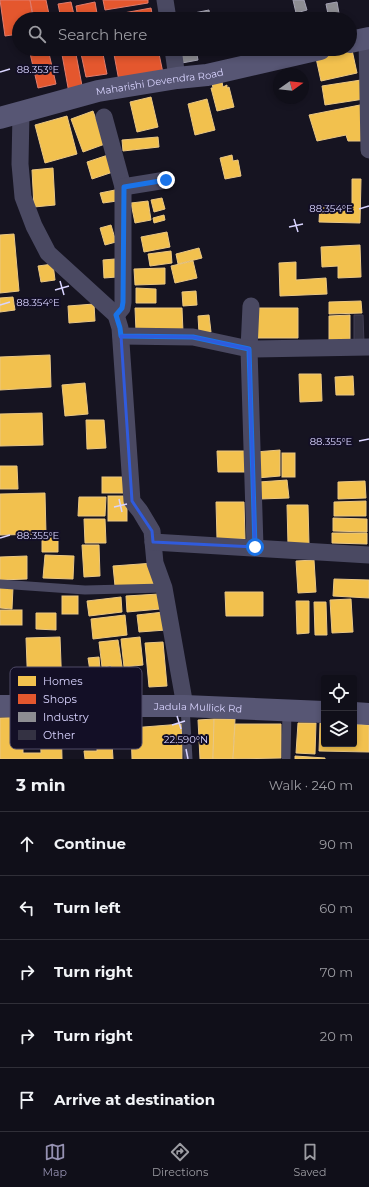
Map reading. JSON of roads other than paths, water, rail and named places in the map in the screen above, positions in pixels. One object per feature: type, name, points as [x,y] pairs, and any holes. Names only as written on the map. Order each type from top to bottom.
[{"type":"main road","name":"Maharishi Devendra Road","points":[[0,118],[98,91],[177,78],[207,75],[290,56]]},
{"type":"main road","name":"Jadula Mullick Rd","points":[[142,706],[185,706],[321,712]]},
{"type":"main road","points":[[357,713],[369,714]]},
{"type":"street","points":[[165,0],[167,12]]},
{"type":"street","points":[[362,39],[369,150]]},
{"type":"street","points":[[174,56],[177,78]]},
{"type":"street","points":[[21,112],[20,164],[23,197],[34,226],[48,253],[116,315],[120,328],[132,501],[140,511],[152,532],[155,564],[164,588],[185,706]]},
{"type":"street","points":[[104,117],[124,187],[123,302],[122,308],[116,315]]},
{"type":"street","points":[[124,187],[166,180]]},
{"type":"street","points":[[251,306],[249,349],[255,547]]},
{"type":"street","points":[[121,336],[193,337],[249,349],[369,347]]},
{"type":"street","points":[[153,542],[369,555]]},
{"type":"lane","points":[[0,584],[85,590],[164,588]]},
{"type":"lane","points":[[185,706],[188,759]]},
{"type":"lane","points":[[286,759],[287,710]]}]
